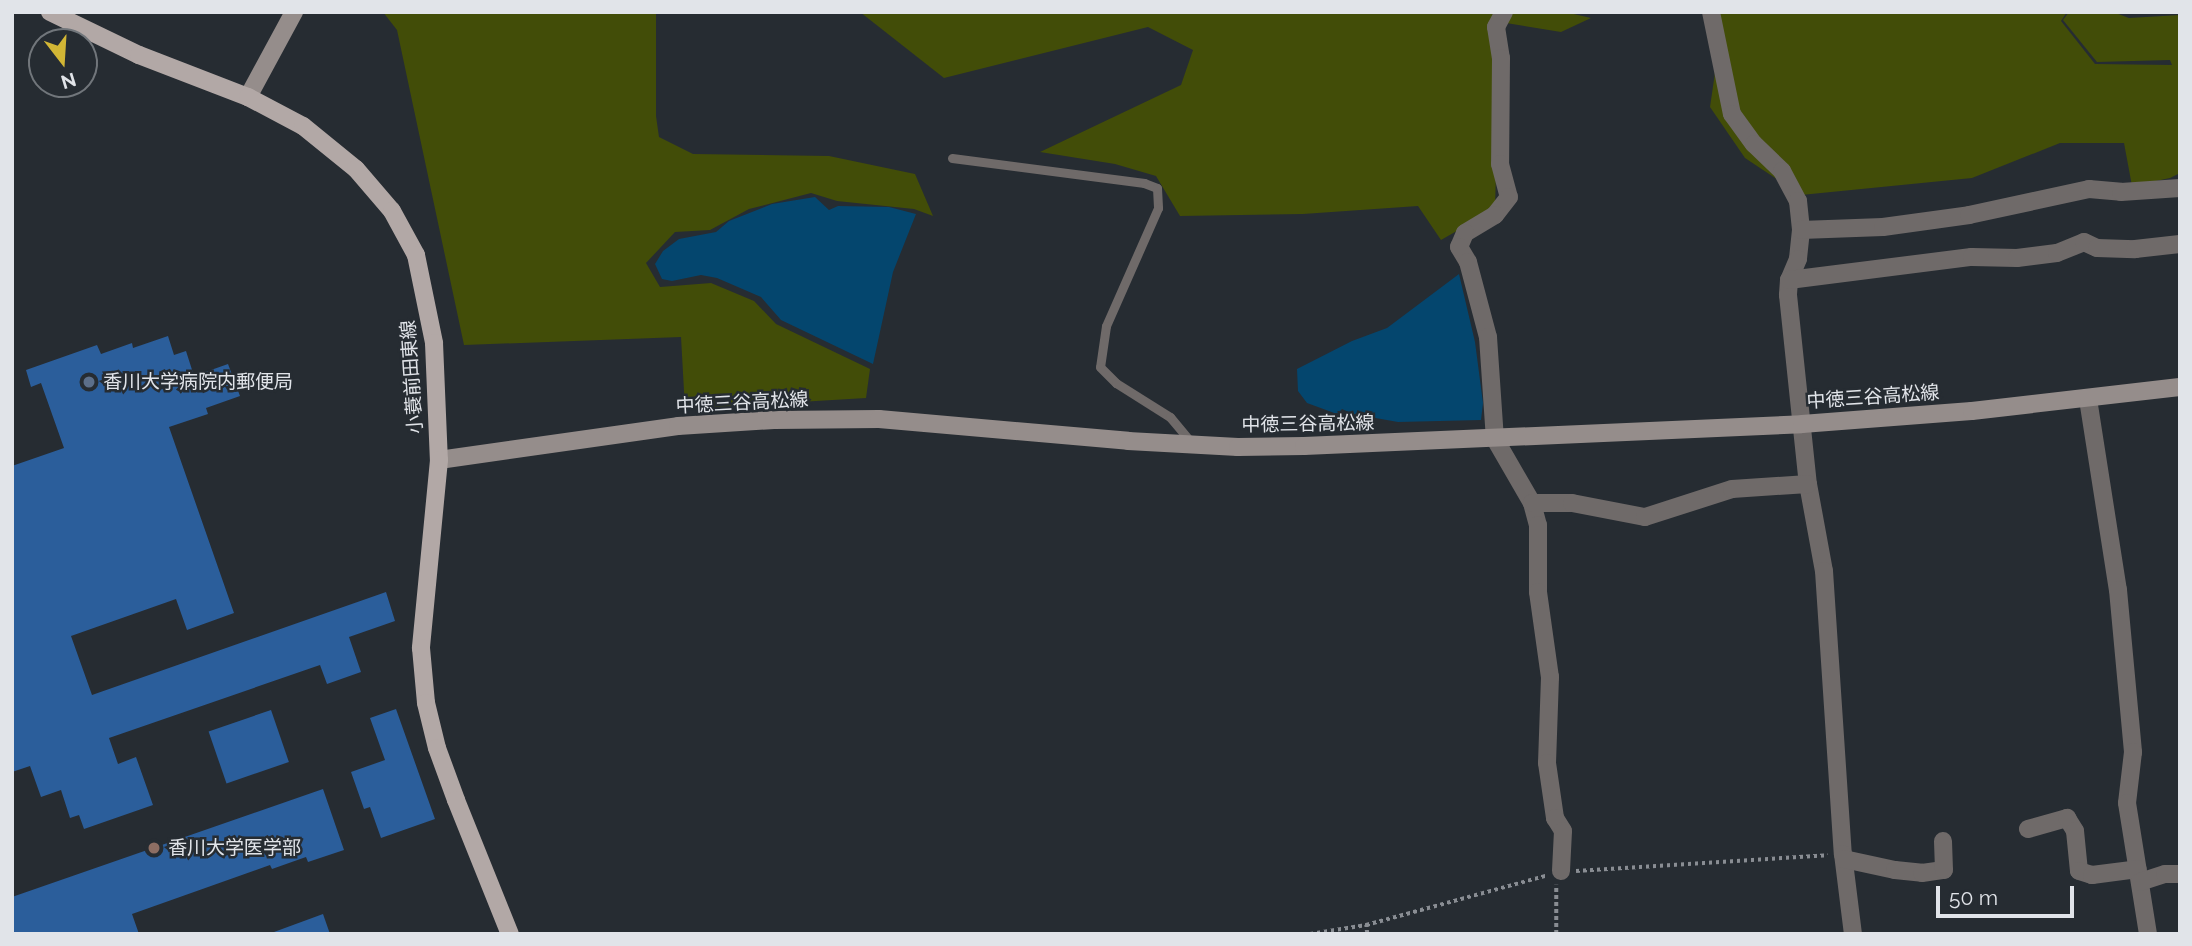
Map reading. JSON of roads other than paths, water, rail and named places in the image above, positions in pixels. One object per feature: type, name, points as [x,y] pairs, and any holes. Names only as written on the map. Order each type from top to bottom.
[{"type":"main road","name":"小蓑前田東線","points":[[50,12],[139,55],[248,97],[303,126],[356,169],[392,211],[416,255],[435,343],[439,460],[421,648],[426,703],[437,748],[510,934]]},
{"type":"main road","points":[[248,97],[294,12]]},
{"type":"main road","name":"中徳三谷高松線","points":[[439,460],[678,426],[774,420],[879,419],[1192,444],[1304,446],[1802,424],[2180,387]]},
{"type":"street","points":[[1504,12],[1496,27],[1501,58],[1500,164],[1509,197],[1494,215],[1465,233],[1459,247],[1468,262],[1488,337],[1495,439],[1532,503],[1538,525],[1538,592],[1550,677],[1547,763],[1555,818],[1563,831],[1559,872]]},
{"type":"street","points":[[1711,12],[1732,114],[1754,145],[1782,171],[1798,201],[1801,230],[1798,259],[1788,280],[1808,484],[1826,595],[1844,856],[1853,934]]},
{"type":"street","points":[[1801,230],[1883,228],[1969,215],[2089,189],[2121,192],[2180,188]]},
{"type":"street","points":[[1788,280],[1972,257],[2017,258],[2057,253],[2084,242],[2097,248],[2122,249],[2180,244]]},
{"type":"street","points":[[2088,398],[2118,590],[2133,752],[2127,803],[2148,934]]},
{"type":"street","points":[[1532,503],[1572,503],[1645,517],[1732,489],[1808,484]]},
{"type":"street","points":[[2028,829],[2067,818],[2075,831],[2079,871],[2092,875],[2180,874]]},
{"type":"street","points":[[1844,856],[1895,870],[1922,873],[1944,870],[1944,841]]},
{"type":"lane","points":[[953,158],[1144,183],[1157,188],[1158,208],[1106,326],[1100,367],[1116,383],[1170,417],[1192,444]]},
{"type":"water","points":[[815,197],[829,210],[838,206],[889,207],[916,214],[893,272],[873,364],[781,320],[761,297],[717,278],[701,275],[672,281],[662,279],[655,264],[663,251],[679,239],[716,232],[729,221],[772,204]]},
{"type":"water","points":[[1459,274],[1475,342],[1483,403],[1481,420],[1398,422],[1353,414],[1342,409],[1337,414],[1307,403],[1298,391],[1297,369],[1352,341],[1387,328]]},
{"type":"place","name":"香川大学病院内郵便局","points":[[89,382]]},
{"type":"place","name":"香川大学医学部","points":[[154,848]]}]
